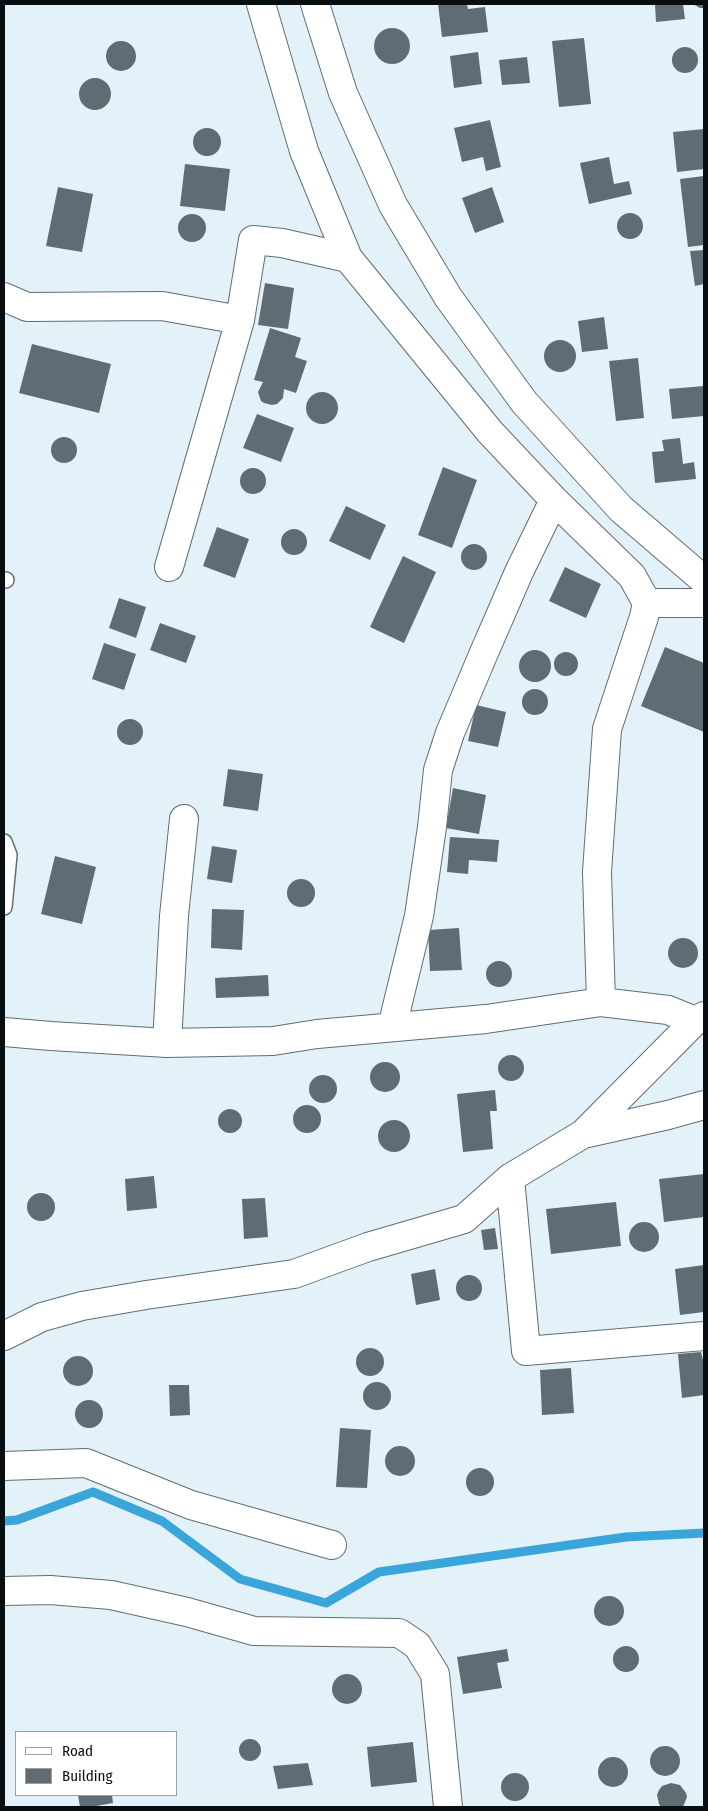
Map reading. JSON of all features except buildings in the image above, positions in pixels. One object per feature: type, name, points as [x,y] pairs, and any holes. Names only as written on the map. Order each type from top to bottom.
[{"type":"street","points":[[261,4],[304,151],[348,258],[490,432],[554,500],[632,576],[646,603],[644,617],[608,729],[597,872],[601,1002]]},
{"type":"street","points":[[315,4],[343,93],[393,205],[448,298],[524,402],[621,509],[704,580]]},
{"type":"street","points":[[169,567],[240,320],[253,240],[282,243],[348,258]]},
{"type":"street","points":[[4,297],[27,307],[162,306],[240,320]]},
{"type":"street","points":[[392,1027],[419,916],[438,770],[450,733],[519,572],[554,500]]},
{"type":"street","points":[[646,603],[704,602]]},
{"type":"street","points":[[167,1043],[174,916],[184,819]]},
{"type":"street","points":[[4,1032],[167,1043],[273,1041],[317,1034],[486,1019],[601,1002],[668,1010],[699,1018]]},
{"type":"street","points":[[4,1336],[42,1317],[82,1306],[294,1274],[368,1247],[464,1218],[510,1178],[583,1134],[699,1018]]},
{"type":"street","points":[[583,1134],[704,1105]]},
{"type":"street","points":[[510,1178],[526,1351],[704,1336]]},
{"type":"street","points":[[4,1466],[86,1463],[191,1504],[332,1545]]},
{"type":"street","points":[[4,1591],[50,1590],[112,1595],[187,1612],[254,1631],[399,1633],[417,1645],[435,1674],[448,1807]]},
{"type":"lane","points":[[4,842],[9,855],[4,907]]},
{"type":"waterway","points":[[4,1521],[17,1520],[93,1492],[162,1521],[240,1579],[326,1603],[379,1572],[626,1537],[704,1533]]}]
